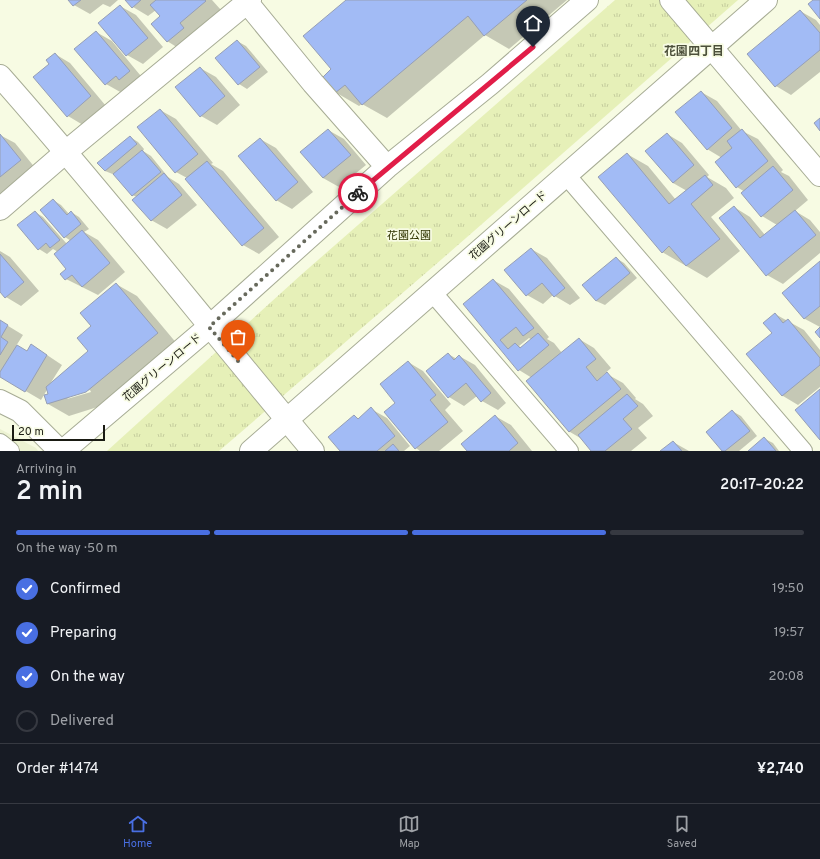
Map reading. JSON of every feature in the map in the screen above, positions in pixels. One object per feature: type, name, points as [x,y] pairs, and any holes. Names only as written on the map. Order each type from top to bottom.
[{"type":"street","name":"花園グリーンロード","points":[[62,451],[209,327],[388,167],[490,84],[587,0]]},
{"type":"street","points":[[671,0],[820,175]]},
{"type":"street","name":"花園グリーンロード","points":[[251,451],[766,0]]},
{"type":"street","points":[[0,209],[67,151],[247,1],[313,83],[388,167]]},
{"type":"street","points":[[0,76],[67,151],[209,327],[313,451]]},
{"type":"street","points":[[0,401],[20,411],[62,451]]},
{"type":"lane","points":[[566,175],[803,451]]},
{"type":"lane","points":[[432,292],[569,451]]},
{"type":"lane","points":[[0,443],[10,451]]},
{"type":"shaded area","points":[[0,429],[36,448],[38,451],[0,451]]},
{"type":"green space","name":"花園公園","points":[[615,0],[738,0],[442,259],[219,451],[107,451],[302,274]]},
{"type":"building","points":[[68,0],[81,0],[73,6]]},
{"type":"building","points":[[125,0],[141,0],[132,8]]},
{"type":"building","points":[[156,0],[206,1],[180,23],[184,28],[167,42],[151,24],[160,16],[150,5]]},
{"type":"building","points":[[346,0],[527,0],[484,36],[468,16],[362,105],[345,85],[335,93],[322,78],[331,69],[303,36]]},
{"type":"building","points":[[813,0],[820,0],[820,19],[808,4]]},
{"type":"building","points":[[120,5],[148,38],[126,56],[98,23]]},
{"type":"building","points":[[800,10],[820,33],[820,50],[775,87],[747,54]]},
{"type":"building","points":[[96,31],[130,71],[119,80],[116,76],[105,85],[74,49]]},
{"type":"building","points":[[237,40],[260,67],[238,85],[215,58]]},
{"type":"building","points":[[55,53],[91,96],[67,117],[33,77],[49,64],[46,60]]},
{"type":"building","points":[[200,67],[225,96],[200,117],[175,87]]},
{"type":"building","points":[[701,91],[732,128],[707,150],[675,112]]},
{"type":"building","points":[[160,109],[198,154],[175,173],[137,127]]},
{"type":"building","points":[[820,118],[820,131],[814,123]]},
{"type":"building","points":[[328,129],[351,155],[323,178],[300,152]]},
{"type":"building","points":[[742,129],[768,161],[736,188],[715,162],[732,148],[727,141]]},
{"type":"building","points":[[667,133],[694,165],[673,183],[645,151]]},
{"type":"building","points":[[0,134],[21,160],[0,177]]},
{"type":"building","points":[[130,136],[137,144],[105,171],[97,163]]},
{"type":"building","points":[[260,138],[298,182],[276,201],[238,156]]},
{"type":"building","points":[[142,150],[161,172],[132,196],[113,174]]},
{"type":"building","points":[[627,153],[669,204],[705,175],[713,185],[691,204],[720,239],[686,266],[669,246],[662,253],[598,177]]},
{"type":"building","points":[[207,161],[264,228],[242,246],[185,179]]},
{"type":"building","points":[[773,166],[793,190],[761,217],[741,193]]},
{"type":"building","points":[[164,173],[182,195],[151,221],[132,200]]},
{"type":"building","points":[[53,199],[67,215],[71,211],[81,224],[64,238],[40,210]]},
{"type":"building","points":[[734,206],[760,238],[795,210],[816,235],[766,276],[719,218]]},
{"type":"building","points":[[35,211],[60,240],[50,248],[46,243],[38,250],[17,225]]},
{"type":"building","points":[[82,230],[110,263],[82,287],[72,275],[65,280],[60,274],[66,269],[54,254]]},
{"type":"building","points":[[531,248],[565,288],[554,297],[542,283],[526,296],[504,270]]},
{"type":"building","points":[[0,254],[24,282],[5,298],[0,292]]},
{"type":"building","points":[[616,257],[630,273],[596,301],[582,285]]},
{"type":"building","points":[[820,261],[820,306],[804,319],[782,293]]},
{"type":"building","points":[[493,279],[534,328],[523,336],[516,327],[500,340],[508,349],[515,343],[520,348],[538,333],[549,345],[518,371],[463,304]]},
{"type":"building","points":[[116,283],[158,333],[86,392],[47,404],[44,395],[48,394],[46,387],[88,351],[77,338],[91,326],[80,313]]},
{"type":"building","points":[[775,313],[783,323],[788,319],[820,358],[820,365],[782,396],[746,354],[772,333],[763,323]]},
{"type":"building","points":[[0,320],[8,325],[1,337],[8,342],[0,355]]},
{"type":"building","points":[[820,327],[820,338],[815,332]]},
{"type":"building","points":[[579,338],[596,359],[586,367],[597,381],[607,372],[621,389],[569,432],[526,381]]},
{"type":"building","points":[[31,344],[47,355],[25,392],[0,377],[0,372],[17,345],[27,351]]},
{"type":"building","points":[[448,353],[454,360],[459,355],[491,393],[481,402],[466,383],[448,398],[426,371]]},
{"type":"building","points":[[408,361],[436,395],[430,400],[448,422],[415,449],[384,412],[395,403],[380,384]]},
{"type":"building","points":[[820,389],[820,440],[795,410]]},
{"type":"building","points":[[627,394],[638,406],[623,419],[632,429],[605,451],[591,451],[578,435]]},
{"type":"building","points":[[371,407],[395,436],[377,451],[340,451],[328,437],[354,415],[358,419]]},
{"type":"building","points":[[732,410],[750,431],[725,451],[722,451],[706,432]]},
{"type":"building","points":[[495,415],[518,443],[509,451],[467,451],[461,444]]},
{"type":"building","points":[[764,437],[776,451],[748,451]]},
{"type":"building","points":[[673,441],[682,451],[660,451]]},
{"type":"building","points":[[393,444],[399,451],[385,451]]},
{"type":"way so far","points":[[238,361],[209,327],[358,193]]},
{"type":"district","name":"花園四丁目","points":[[694,51]]},
{"type":"route","points":[[358,193],[533,47]]}]
